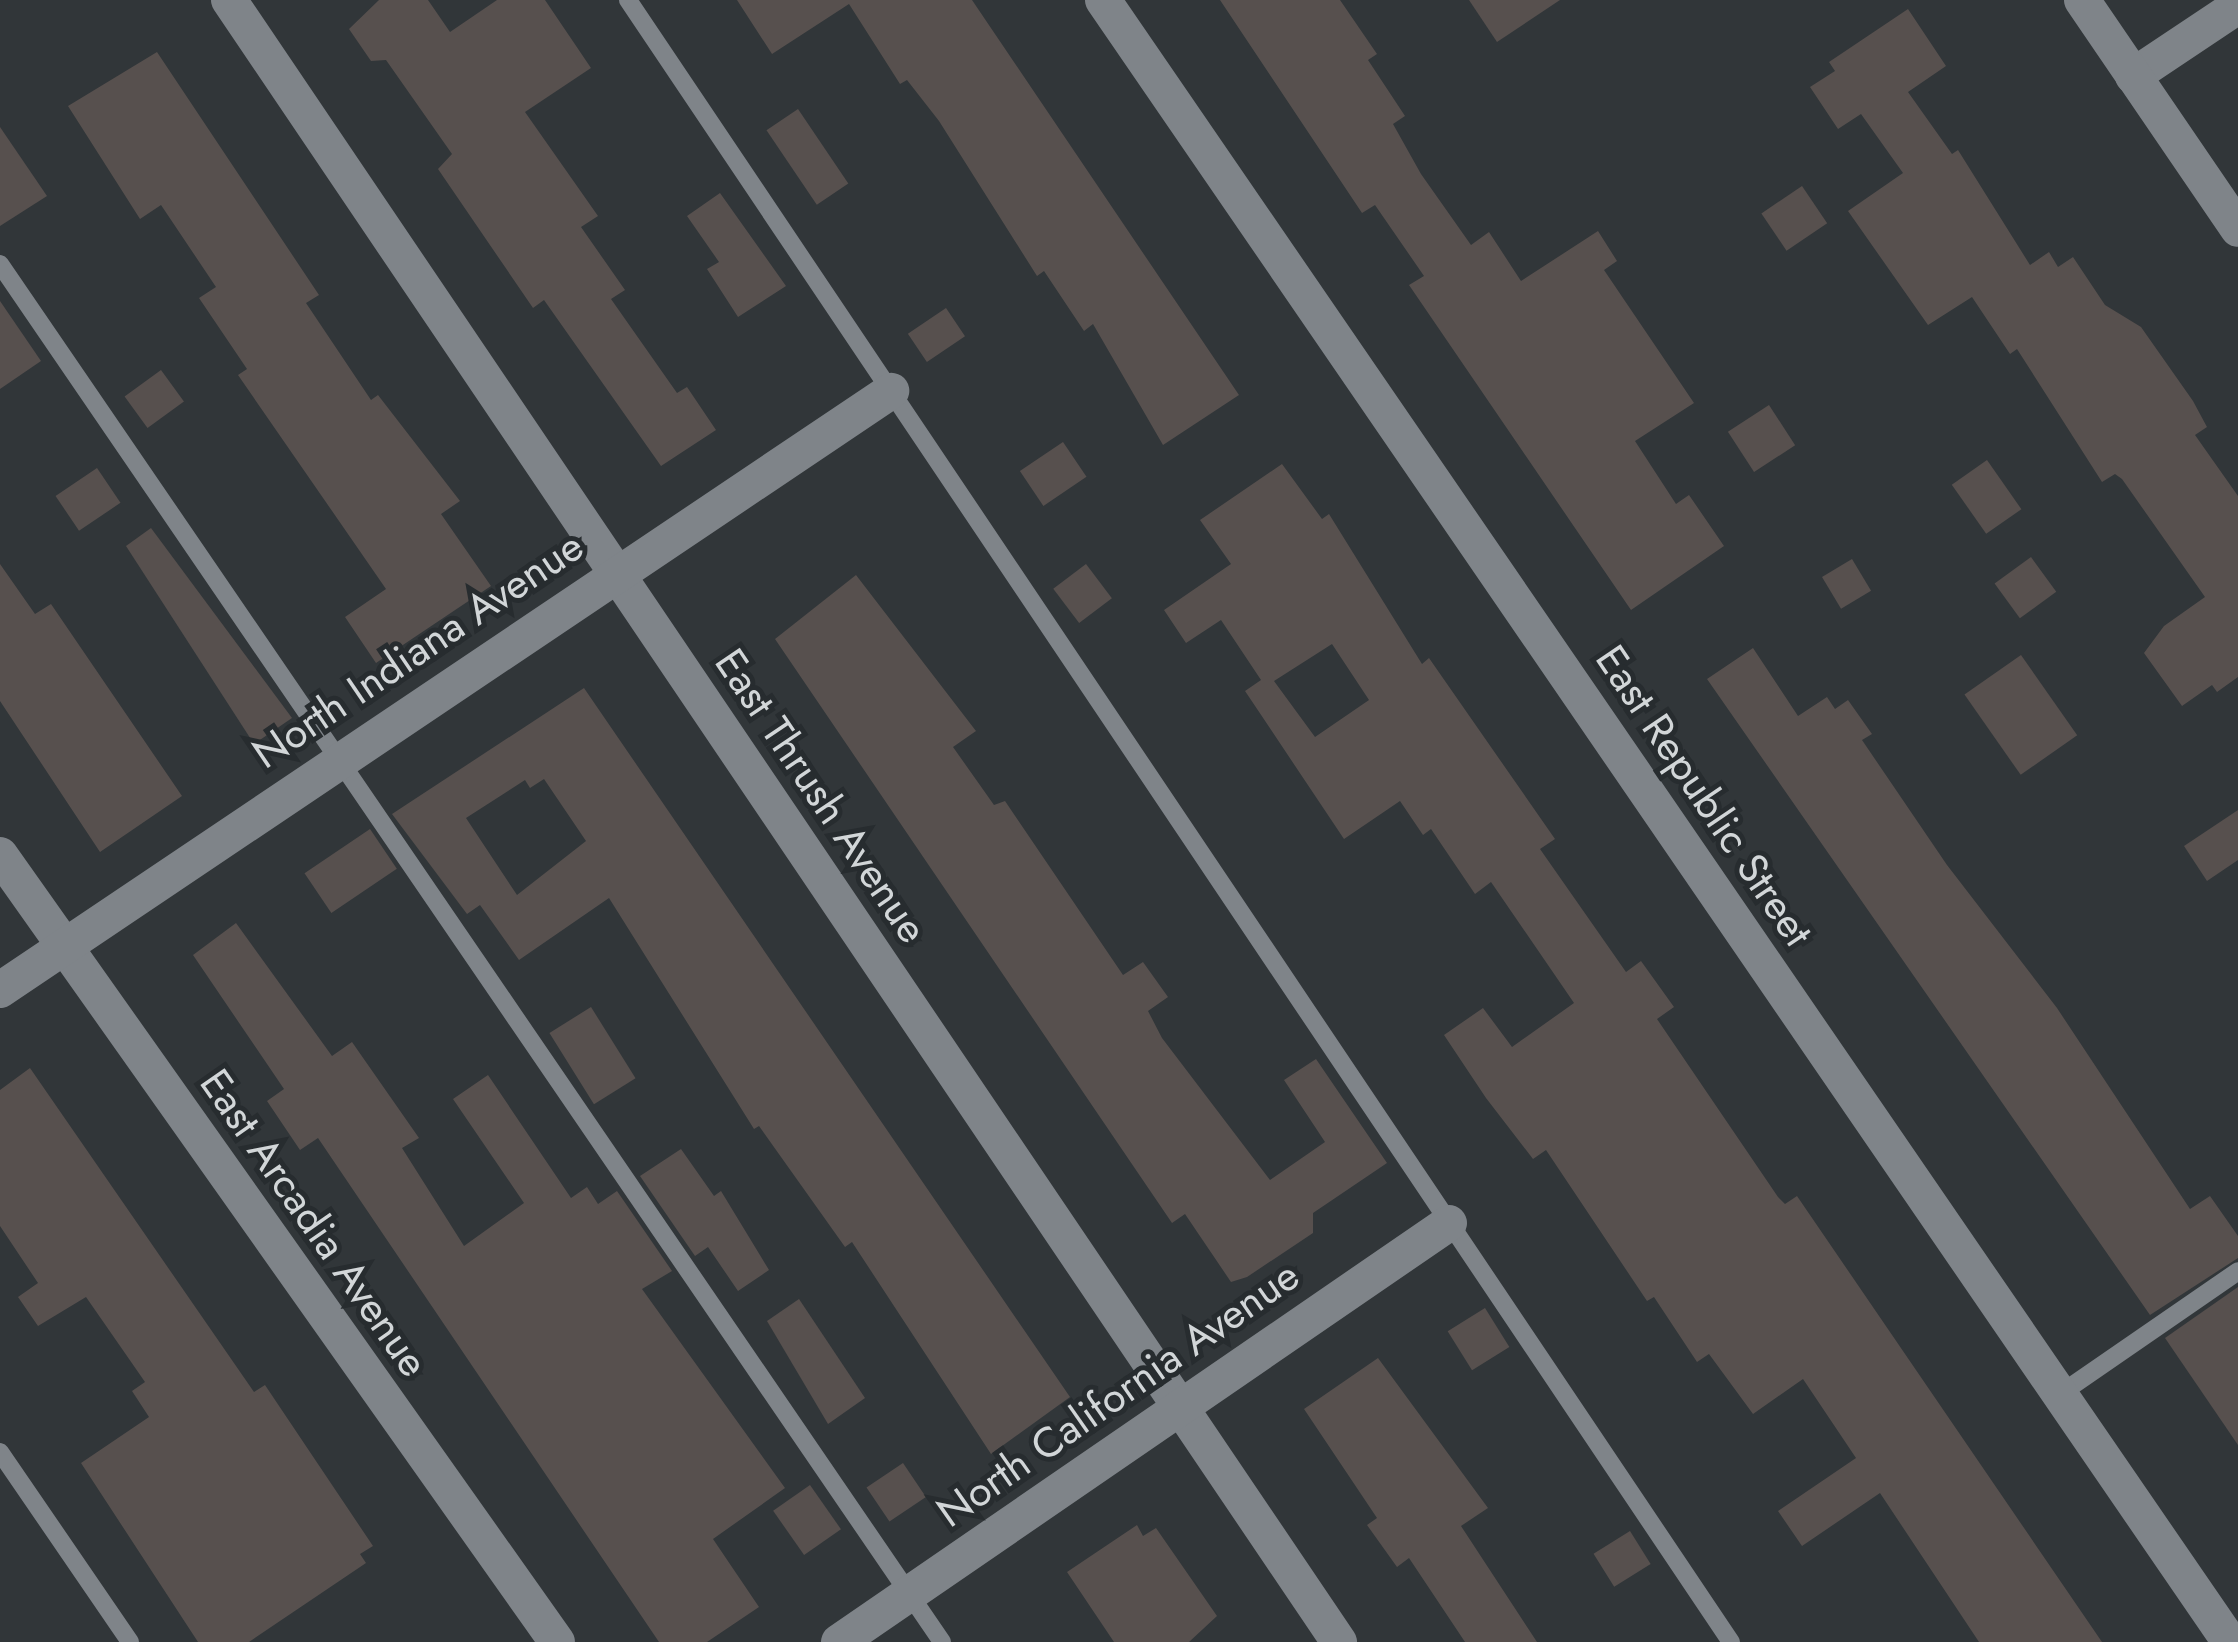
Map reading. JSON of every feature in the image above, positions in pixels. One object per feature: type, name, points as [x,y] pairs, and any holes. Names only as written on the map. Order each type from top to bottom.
[{"type":"street","name":"East Thrush Avenue","points":[[229,0],[1339,1642]]},
{"type":"street","name":"East Republic Street","points":[[1103,0],[2230,1642]]},
{"type":"street","points":[[2082,0],[2238,229]]},
{"type":"street","points":[[2134,76],[2238,6]]},
{"type":"street","name":"North Indiana Avenue","points":[[0,990],[616,572],[891,392]]},
{"type":"street","name":"East Arcadia Avenue","points":[[0,855],[557,1642]]},
{"type":"street","name":"North California Avenue","points":[[839,1642],[1448,1223]]},
{"type":"lane","points":[[628,0],[1731,1642]]},
{"type":"lane","points":[[0,264],[942,1642]]},
{"type":"lane","points":[[2060,1394],[2238,1271]]},
{"type":"lane","points":[[0,1452],[130,1642]]},
{"type":"building","points":[[379,0],[428,0],[450,32],[497,0],[545,0],[591,68],[525,112],[598,216],[581,227],[625,290],[611,299],[677,393],[687,387],[716,430],[661,466],[544,300],[533,308],[438,169],[452,154],[386,60],[371,61],[349,29]]},
{"type":"building","points":[[737,0],[972,0],[1239,395],[1163,445],[1093,324],[1084,331],[1044,271],[1037,276],[939,121],[907,80],[900,84],[849,4],[772,54]]},
{"type":"building","points":[[1220,0],[1340,0],[1377,54],[1368,60],[1405,116],[1393,124],[1421,174],[1471,245],[1489,232],[1521,281],[1598,231],[1617,261],[1604,270],[1694,403],[1635,441],[1676,504],[1689,495],[1724,546],[1631,610],[1409,285],[1424,276],[1375,205],[1362,213]]},
{"type":"building","points":[[1469,0],[1560,0],[1497,42]]},
{"type":"building","points":[[1908,9],[1946,66],[1908,92],[1952,154],[1958,150],[2030,265],[2049,252],[2058,267],[2073,257],[2105,305],[2141,327],[2207,427],[2195,435],[2238,496],[2238,677],[2217,692],[2212,685],[2182,706],[2144,653],[2164,626],[2205,597],[2122,479],[2115,474],[2102,482],[2017,349],[2010,354],[1972,297],[1928,325],[1848,211],[1903,173],[1861,114],[1838,129],[1810,87],[1835,71],[1829,62]]},
{"type":"building","points":[[157,52],[319,295],[306,303],[371,400],[378,395],[460,501],[441,514],[491,586],[376,663],[345,617],[386,589],[238,375],[247,369],[199,298],[216,287],[161,205],[140,219],[68,106]]},
{"type":"building","points":[[798,109],[848,184],[817,205],[766,130]]},
{"type":"building","points":[[0,127],[47,196],[0,226]]},
{"type":"building","points":[[1802,186],[1827,223],[1787,251],[1761,213]]},
{"type":"building","points":[[720,193],[786,286],[738,317],[707,269],[719,262],[687,216]]},
{"type":"building","points":[[0,301],[41,361],[0,389]]},
{"type":"building","points":[[946,308],[965,336],[927,362],[908,334]]},
{"type":"building","points":[[161,370],[184,402],[148,428],[125,396]]},
{"type":"building","points":[[1769,405],[1795,445],[1754,472],[1728,432]]},
{"type":"building","points":[[1063,442],[1086,477],[1043,506],[1020,471]]},
{"type":"building","points":[[1987,460],[2021,509],[1986,534],[1952,485]]},
{"type":"building","points":[[1282,464],[1322,519],[1329,514],[1422,664],[1429,658],[1555,839],[1540,849],[1626,972],[1641,961],[1674,1007],[1657,1019],[1778,1197],[1785,1204],[1797,1196],[2102,1642],[1979,1642],[1880,1493],[1802,1546],[1778,1511],[1856,1458],[1803,1379],[1753,1414],[1709,1354],[1697,1362],[1654,1297],[1647,1301],[1546,1150],[1533,1159],[1486,1098],[1444,1035],[1483,1008],[1512,1047],[1574,1003],[1491,882],[1475,894],[1431,829],[1423,835],[1400,801],[1344,839],[1245,691],[1261,680],[1221,620],[1186,643],[1164,610],[1231,564],[1200,520]],"holes":[[[1332,644],[1369,700],[1315,737],[1274,681]]]},
{"type":"building","points":[[97,468],[120,503],[79,531],[56,496]]},
{"type":"building","points":[[151,528],[292,718],[254,744],[126,546]]},
{"type":"building","points":[[2031,557],[2056,592],[2020,618],[1995,583]]},
{"type":"building","points":[[1852,559],[1871,591],[1841,609],[1822,577]]},
{"type":"building","points":[[0,564],[35,614],[51,604],[182,796],[100,852],[0,701]]},
{"type":"building","points":[[1086,564],[1112,598],[1079,623],[1053,589]]},
{"type":"building","points":[[856,575],[976,731],[953,747],[994,805],[1005,801],[1123,975],[1143,962],[1168,997],[1148,1011],[1162,1038],[1270,1180],[1325,1142],[1284,1080],[1316,1059],[1387,1163],[1313,1213],[1313,1233],[1247,1277],[1231,1282],[1185,1214],[1172,1223],[775,639]]},
{"type":"building","points":[[1753,648],[1798,716],[1827,697],[1835,709],[1848,700],[1872,734],[1862,740],[1947,865],[2057,1008],[2190,1209],[2210,1196],[2238,1236],[2238,1258],[2150,1315],[1707,679]]},
{"type":"building","points":[[2021,655],[2077,735],[2021,775],[1964,695]]},
{"type":"building","points":[[584,688],[1070,1397],[991,1454],[852,1242],[845,1247],[759,1126],[754,1129],[609,898],[519,960],[480,905],[467,914],[392,814]],"holes":[[[544,779],[586,841],[517,895],[466,818],[525,780],[530,788]]]},
{"type":"building","points":[[2238,810],[2238,860],[2207,881],[2184,846]]},
{"type":"building","points":[[370,829],[397,869],[331,913],[305,873]]},
{"type":"building","points":[[236,923],[332,1056],[352,1042],[419,1138],[402,1148],[464,1246],[524,1203],[453,1099],[488,1075],[571,1198],[587,1187],[598,1204],[617,1191],[672,1271],[642,1289],[785,1488],[713,1539],[759,1607],[707,1642],[659,1642],[318,1138],[300,1150],[267,1101],[284,1089],[193,955]]},
{"type":"building","points":[[591,1007],[636,1078],[594,1104],[549,1033]]},
{"type":"building","points":[[30,1068],[254,1392],[265,1385],[373,1546],[360,1554],[366,1563],[249,1642],[198,1642],[81,1463],[149,1417],[132,1391],[145,1382],[86,1297],[38,1326],[18,1297],[38,1283],[0,1226],[0,1090]]},
{"type":"building","points":[[681,1149],[714,1196],[721,1191],[769,1270],[738,1291],[708,1247],[695,1256],[640,1176]]},
{"type":"building","points":[[2238,1287],[2238,1445],[2165,1338]]},
{"type":"building","points":[[799,1299],[865,1398],[828,1424],[767,1321]]},
{"type":"building","points":[[1485,1308],[1509,1347],[1472,1370],[1448,1331]]},
{"type":"building","points":[[1378,1358],[1488,1508],[1461,1526],[1537,1642],[1465,1642],[1409,1558],[1397,1567],[1367,1525],[1377,1518],[1304,1409]]},
{"type":"building","points":[[903,1463],[926,1497],[889,1522],[867,1488]]},
{"type":"building","points":[[810,1485],[841,1529],[804,1555],[773,1511]]},
{"type":"building","points":[[1137,1525],[1143,1536],[1156,1528],[1217,1616],[1189,1642],[1114,1642],[1067,1572]]},
{"type":"building","points":[[1630,1531],[1651,1564],[1614,1587],[1594,1554]]}]
